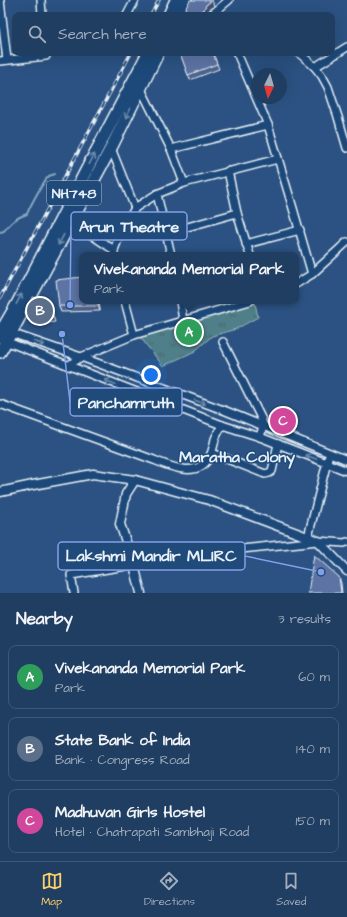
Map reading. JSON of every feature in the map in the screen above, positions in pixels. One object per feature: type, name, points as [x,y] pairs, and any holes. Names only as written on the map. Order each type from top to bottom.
[{"type":"highway","points":[[170,12],[176,0]]},
{"type":"highway","points":[[180,12],[186,0]]},
{"type":"highway","name":"NH748","points":[[3,338],[71,221],[111,148],[147,56]]},
{"type":"highway","name":"NH748","points":[[3,338],[20,297],[137,84],[156,56]]},
{"type":"street","points":[[0,0],[3,60],[46,56]]},
{"type":"street","points":[[41,0],[42,12]]},
{"type":"street","points":[[129,12],[135,0]]},
{"type":"street","points":[[214,12],[228,0]]},
{"type":"street","points":[[335,55],[347,48]]},
{"type":"street","points":[[238,56],[268,125],[312,274]]},
{"type":"street","points":[[302,56],[315,67],[328,87],[347,148]]},
{"type":"street","points":[[315,67],[334,56]]},
{"type":"street","points":[[137,84],[171,149],[184,183]]},
{"type":"street","points":[[171,149],[268,125]]},
{"type":"street","points":[[111,148],[135,208]]},
{"type":"street","points":[[114,252],[119,237],[135,208],[157,194],[184,183],[278,159]]},
{"type":"street","points":[[228,171],[236,213],[247,252]]},
{"type":"street","points":[[157,194],[170,252]]},
{"type":"street","points":[[166,233],[236,213]]},
{"type":"street","points":[[71,221],[113,252]]},
{"type":"street","points":[[246,244],[300,230]]},
{"type":"street","points":[[299,282],[312,274],[347,242]]},
{"type":"street","points":[[126,304],[134,335]]},
{"type":"street","points":[[180,304],[183,321]]},
{"type":"street","points":[[68,366],[81,357],[134,335],[240,304]]},
{"type":"street","points":[[3,338],[81,357],[226,411],[347,460]]},
{"type":"street","points":[[3,338],[68,366],[347,471]]},
{"type":"street","points":[[223,342],[261,416],[263,426],[260,437]]},
{"type":"street","points":[[0,404],[154,460],[172,468],[188,470],[205,463],[212,453],[215,440],[222,425]]},
{"type":"street","points":[[212,453],[267,474],[272,471],[278,444]]},
{"type":"street","points":[[308,537],[330,452]]},
{"type":"street","points":[[0,492],[93,474],[135,480],[209,500],[318,541],[347,570]]},
{"type":"street","points":[[135,480],[126,494],[120,524],[134,565],[141,593]]},
{"type":"street","points":[[74,593],[71,575],[212,552],[318,541],[347,542]]},
{"type":"green space","points":[[255,304],[258,317],[236,329],[212,336],[195,351],[163,366],[140,337]]},
{"type":"building","points":[[190,0],[212,0],[200,12],[184,12]]},
{"type":"building","points":[[181,56],[214,56],[217,64],[188,75]]},
{"type":"building","points":[[79,277],[79,304],[98,304],[98,306],[59,306],[56,280]]},
{"type":"building","points":[[33,297],[48,300],[53,317],[36,318],[25,312]]},
{"type":"building","points":[[314,555],[339,577],[341,593],[308,593]]},
{"type":"waterway","points":[[0,232],[4,231],[17,218],[27,214],[44,182],[49,176],[55,174]]},
{"type":"railway","points":[[153,12],[159,0]]},
{"type":"railway","points":[[0,298],[129,56]]},
{"type":"place","name":"Arun Theatre","points":[[70,305]]},
{"type":"place","name":"State Bank of India","points":[[40,311]]},
{"type":"place","name":"Vivekananda Memorial Park","points":[[189,332]]},
{"type":"place","name":"Panchamruth","points":[[62,334]]},
{"type":"place","name":"Madhuvan Girls Hostel","points":[[283,421]]},
{"type":"place","name":"Lakshmi Mandir MLIRC","points":[[321,572]]},
{"type":"district","name":"Maratha Colony","points":[[237,456]]}]
